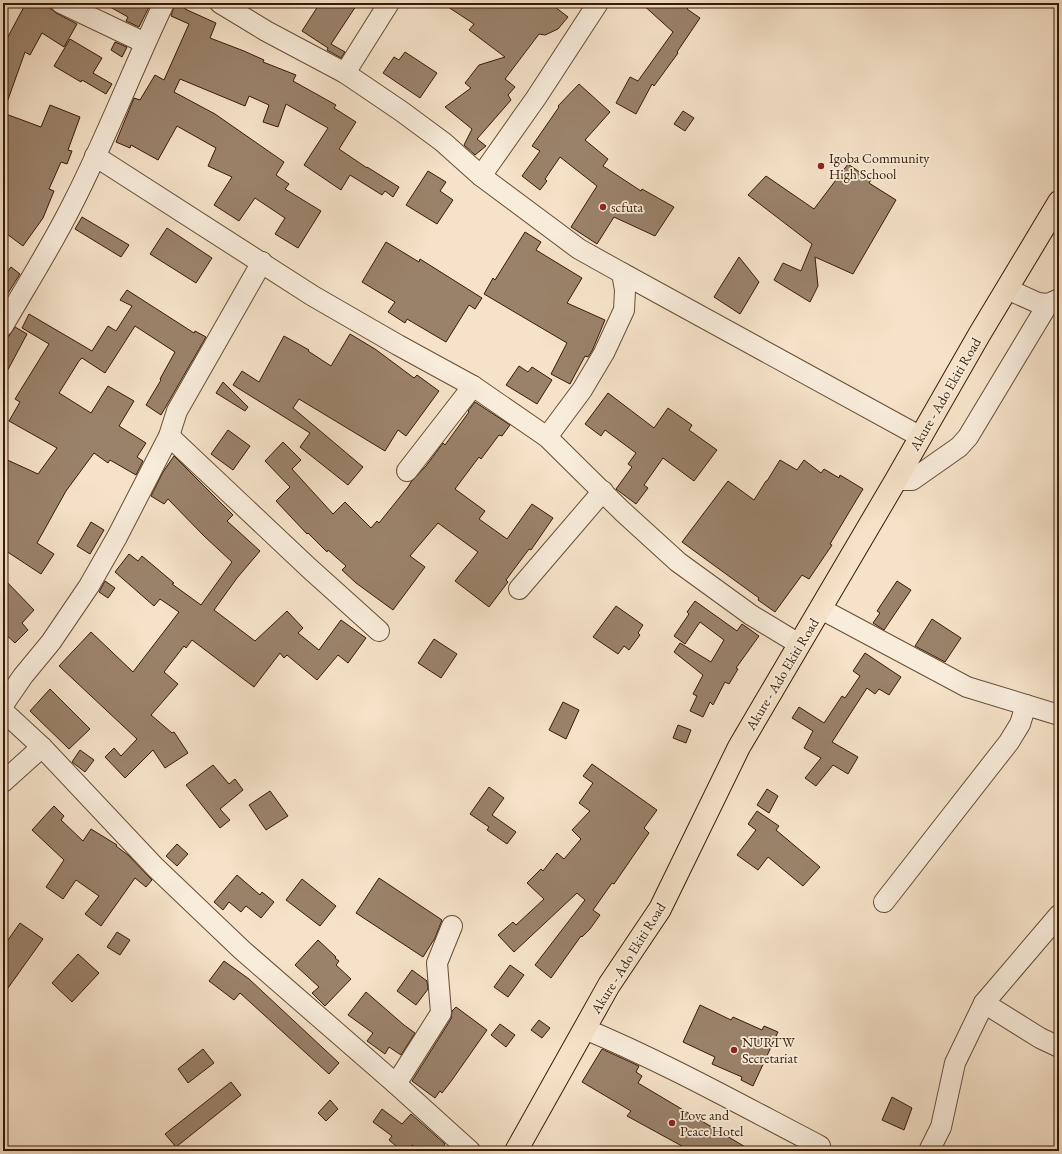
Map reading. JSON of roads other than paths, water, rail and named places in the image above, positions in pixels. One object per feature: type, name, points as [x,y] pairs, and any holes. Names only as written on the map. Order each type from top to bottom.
[{"type":"main road","name":"Akure - Ado Ekiti Road","points":[[516,1151],[609,985],[660,909],[739,747],[1059,202]]},
{"type":"street","points":[[61,3],[145,43]]},
{"type":"street","points":[[3,326],[69,212],[116,112],[145,43],[164,3]]},
{"type":"street","points":[[220,3],[266,31],[345,73],[401,111],[443,142],[481,176],[579,249],[921,437]]},
{"type":"street","points":[[345,73],[389,3]]},
{"type":"street","points":[[481,176],[536,98],[598,3]]},
{"type":"street","points":[[95,156],[313,296],[398,346],[473,386],[547,437],[678,562],[751,615],[799,644]]},
{"type":"street","points":[[3,706],[51,642],[89,586],[117,537],[169,436],[177,411],[262,262]]},
{"type":"street","points":[[547,437],[582,390],[604,353],[624,310],[622,273]]},
{"type":"street","points":[[1007,289],[1038,302],[1054,302]]},
{"type":"street","points":[[896,480],[912,480],[959,447],[968,437],[1054,302]]},
{"type":"street","points":[[407,471],[473,386]]},
{"type":"street","points":[[169,436],[309,568],[380,631]]},
{"type":"street","points":[[519,589],[602,491]]},
{"type":"street","points":[[821,609],[967,687],[1059,715]]},
{"type":"street","points":[[884,902],[1009,742],[1020,724],[1026,705]]},
{"type":"street","points":[[3,711],[42,747],[166,878],[242,950],[396,1084],[470,1151]]},
{"type":"street","points":[[3,782],[42,747]]},
{"type":"street","points":[[929,1151],[941,1127],[955,1063],[984,1003],[1059,915]]},
{"type":"street","points":[[396,1084],[441,1013],[437,963],[452,926]]},
{"type":"street","points":[[984,1003],[1040,1038],[1059,1047]]},
{"type":"street","points":[[585,1029],[629,1047],[822,1150]]},
{"type":"place","name":"Igoba Community High School","points":[[821,166]]},
{"type":"place","name":"scfuta","points":[[603,207]]},
{"type":"place","name":"NURTW Secretariat","points":[[734,1050]]},
{"type":"place","name":"Love and Peace Hotel","points":[[672,1123]]}]
